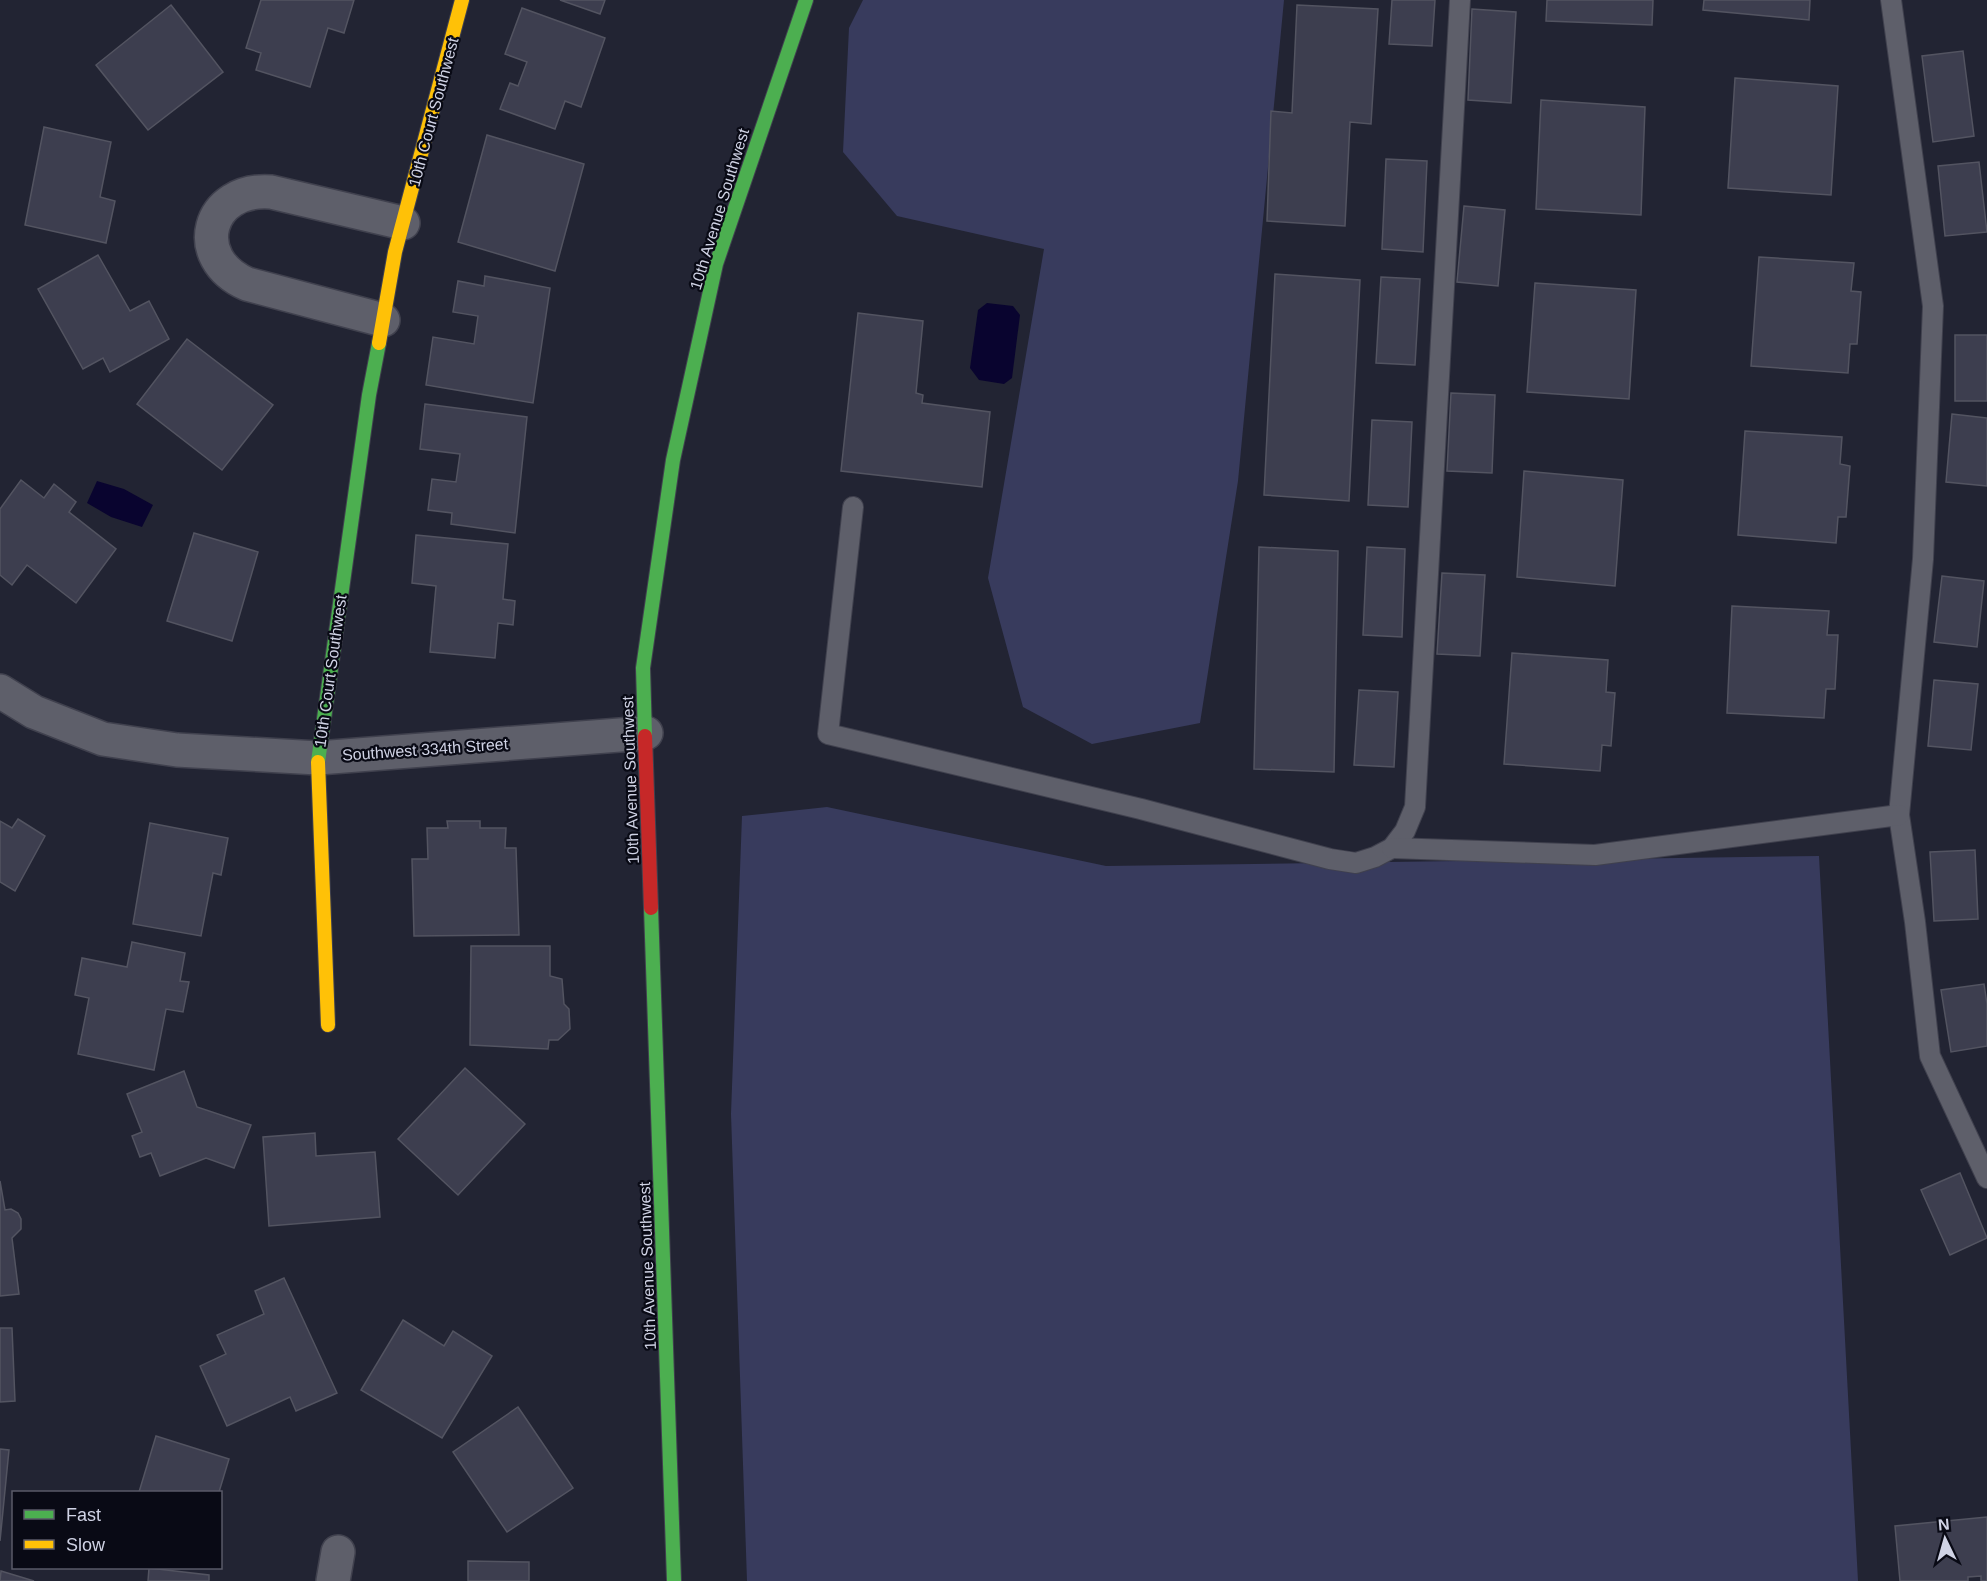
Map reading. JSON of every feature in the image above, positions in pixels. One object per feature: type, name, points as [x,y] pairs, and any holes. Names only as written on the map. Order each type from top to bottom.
[{"type":"street","name":"10th Court Southwest","points":[[328,1025],[318,758],[369,395],[395,252],[462,0]]},
{"type":"street","name":"10th Avenue Southwest","points":[[674,1581],[643,668],[673,460],[716,264],[806,0]]},
{"type":"street","points":[[383,320],[232,278],[220,266],[213,251],[212,235],[216,218],[225,205],[239,195],[255,191],[271,192],[403,223]]},
{"type":"street","name":"Southwest 334th Street","points":[[0,691],[34,712],[103,739],[177,750],[318,758],[646,733]]},
{"type":"lane","points":[[1392,848],[1405,831],[1415,807],[1460,0]]},
{"type":"lane","points":[[1891,0],[1933,306],[1923,559],[1899,815],[1915,922],[1930,1056],[1987,1178]]},
{"type":"lane","points":[[854,507],[828,734],[1141,809],[1330,859],[1356,863],[1392,848],[1595,855],[1899,815]]},
{"type":"shaded area","points":[[863,0],[1284,0],[1238,481],[1200,723],[1092,744],[1023,707],[988,578],[1044,249],[897,216],[843,152],[849,28]]},
{"type":"shaded area","points":[[987,303],[1013,306],[1020,315],[1012,378],[1004,384],[979,380],[970,368],[978,310]]},
{"type":"shaded area","points":[[97,481],[124,489],[153,505],[142,527],[111,517],[87,503]]},
{"type":"shaded area","points":[[827,807],[1106,866],[1819,856],[1858,1581],[747,1581],[731,1114],[742,816]]},
{"type":"building","points":[[261,0],[354,0],[344,33],[328,28],[310,87],[256,70],[261,53],[246,48]]},
{"type":"building","points":[[560,0],[605,0],[600,14]]},
{"type":"building","points":[[1392,0],[1435,0],[1432,46],[1389,44]]},
{"type":"building","points":[[1547,0],[1653,0],[1652,25],[1546,21]]},
{"type":"building","points":[[1704,0],[1810,0],[1809,20],[1703,10]]},
{"type":"building","points":[[171,5],[223,72],[148,130],[96,65]]},
{"type":"building","points":[[1297,5],[1378,9],[1371,124],[1350,122],[1345,226],[1267,221],[1271,111],[1292,113]]},
{"type":"building","points":[[522,8],[605,38],[581,107],[565,101],[555,129],[500,109],[510,83],[518,86],[527,62],[505,54]]},
{"type":"building","points":[[1472,9],[1516,12],[1511,103],[1468,100]]},
{"type":"building","points":[[1963,51],[1974,136],[1933,142],[1922,56]]},
{"type":"building","points":[[1735,78],[1838,86],[1831,195],[1728,188]]},
{"type":"building","points":[[1541,100],[1645,107],[1641,215],[1536,209]]},
{"type":"building","points":[[44,127],[111,142],[100,197],[115,201],[106,243],[25,225]]},
{"type":"building","points":[[487,135],[584,164],[555,271],[458,242]]},
{"type":"building","points":[[1386,159],[1427,161],[1423,252],[1382,249]]},
{"type":"building","points":[[1979,162],[1987,232],[1945,236],[1938,166]]},
{"type":"building","points":[[1464,206],[1505,210],[1498,286],[1457,282]]},
{"type":"building","points":[[98,255],[130,311],[149,301],[169,339],[110,372],[103,358],[83,369],[38,289]]},
{"type":"building","points":[[1759,257],[1854,263],[1851,291],[1861,292],[1857,344],[1850,344],[1848,373],[1751,366]]},
{"type":"building","points":[[1275,274],[1360,280],[1349,501],[1264,495]]},
{"type":"building","points":[[485,276],[550,288],[533,403],[426,385],[433,337],[474,344],[478,316],[453,312],[458,281],[484,286]]},
{"type":"building","points":[[1381,277],[1420,279],[1415,365],[1376,363]]},
{"type":"building","points":[[1535,283],[1636,290],[1629,399],[1527,392]]},
{"type":"building","points":[[858,313],[923,321],[916,393],[923,395],[922,403],[990,412],[982,487],[841,471]]},
{"type":"building","points":[[1955,335],[1987,335],[1987,401],[1955,401]]},
{"type":"building","points":[[187,339],[273,405],[222,470],[137,404]]},
{"type":"building","points":[[1451,393],[1495,395],[1492,473],[1447,471]]},
{"type":"building","points":[[425,404],[527,417],[515,533],[451,524],[452,513],[428,510],[432,479],[456,482],[460,454],[420,449]]},
{"type":"building","points":[[1952,414],[1987,418],[1987,486],[1946,482]]},
{"type":"building","points":[[1372,420],[1412,422],[1408,507],[1368,505]]},
{"type":"building","points":[[1745,431],[1842,437],[1840,464],[1850,466],[1846,517],[1838,517],[1836,543],[1738,535]]},
{"type":"building","points":[[1524,471],[1623,480],[1615,586],[1517,577]]},
{"type":"building","points":[[21,480],[44,498],[54,484],[76,502],[69,512],[116,549],[76,603],[27,565],[12,585],[0,575],[0,509]]},
{"type":"building","points":[[194,533],[258,552],[232,641],[167,621]]},
{"type":"building","points":[[416,535],[508,544],[503,599],[515,601],[513,625],[498,623],[495,658],[430,652],[436,586],[412,583]]},
{"type":"building","points":[[1259,547],[1338,551],[1334,772],[1254,769]]},
{"type":"building","points":[[1367,547],[1405,549],[1402,637],[1363,635]]},
{"type":"building","points":[[1442,573],[1485,575],[1480,656],[1437,654]]},
{"type":"building","points":[[1942,576],[1984,581],[1977,647],[1934,642]]},
{"type":"building","points":[[1732,606],[1829,611],[1827,635],[1838,635],[1835,689],[1826,689],[1824,718],[1727,713]]},
{"type":"building","points":[[1512,653],[1608,660],[1606,692],[1615,693],[1611,746],[1602,745],[1600,771],[1504,764]]},
{"type":"building","points":[[1934,680],[1978,684],[1971,750],[1928,746]]},
{"type":"building","points":[[1359,690],[1398,692],[1394,767],[1354,765]]},
{"type":"building","points":[[18,819],[45,836],[15,891],[0,882],[0,821],[12,828]]},
{"type":"building","points":[[447,821],[480,821],[480,828],[506,828],[505,848],[516,848],[519,935],[414,936],[412,859],[428,859],[427,828],[448,828]]},
{"type":"building","points":[[150,823],[228,838],[221,875],[213,873],[201,936],[133,924]]},
{"type":"building","points":[[1975,850],[1978,919],[1934,921],[1930,852]]},
{"type":"building","points":[[132,942],[185,953],[180,981],[189,982],[183,1012],[166,1009],[154,1070],[78,1054],[89,998],[75,995],[82,958],[127,967]]},
{"type":"building","points":[[471,946],[550,946],[550,976],[562,979],[564,1004],[569,1009],[570,1029],[558,1040],[549,1040],[548,1049],[470,1045]]},
{"type":"building","points":[[1984,984],[1987,1004],[1987,1046],[1951,1052],[1941,990]]},
{"type":"building","points":[[465,1068],[525,1124],[458,1195],[398,1139]]},
{"type":"building","points":[[184,1071],[197,1107],[251,1125],[234,1168],[206,1158],[160,1176],[151,1153],[140,1157],[132,1136],[142,1132],[127,1094]]},
{"type":"building","points":[[315,1133],[316,1156],[375,1152],[380,1217],[269,1226],[263,1137]]},
{"type":"building","points":[[1960,1173],[1987,1238],[1950,1255],[1921,1190]]},
{"type":"building","points":[[0,1181],[5,1210],[11,1209],[18,1213],[21,1219],[21,1229],[12,1238],[19,1294],[0,1296]]},
{"type":"building","points":[[284,1278],[337,1393],[296,1411],[290,1397],[227,1426],[200,1366],[226,1354],[217,1335],[264,1314],[255,1291]]},
{"type":"building","points":[[403,1320],[444,1346],[453,1331],[492,1356],[442,1438],[361,1390]]},
{"type":"building","points":[[0,1328],[12,1328],[15,1401],[0,1402]]},
{"type":"building","points":[[518,1407],[573,1488],[507,1532],[453,1452]]},
{"type":"building","points":[[156,1436],[229,1459],[219,1491],[139,1491]]},
{"type":"building","points":[[0,1449],[9,1450],[0,1541]]},
{"type":"building","points":[[1987,1517],[1987,1581],[1981,1581],[1981,1576],[1968,1577],[1968,1581],[1900,1581],[1895,1526]]},
{"type":"building","points":[[468,1561],[529,1562],[529,1581],[468,1581]]},
{"type":"building","points":[[149,1569],[209,1575],[209,1581],[148,1581]]},
{"type":"building","points":[[1,1571],[34,1581],[0,1581]]},
{"type":"traffic: fast","points":[[645,736],[643,668],[673,460],[716,264],[806,0]]},
{"type":"traffic: fast","points":[[318,762],[369,395],[379,343]]},
{"type":"traffic: fast","points":[[651,908],[674,1581]]},
{"type":"traffic: slow","points":[[379,343],[395,252],[462,0]]},
{"type":"traffic: slow","points":[[318,762],[328,1025]]},
{"type":"traffic: jam","points":[[645,736],[651,908]]}]
